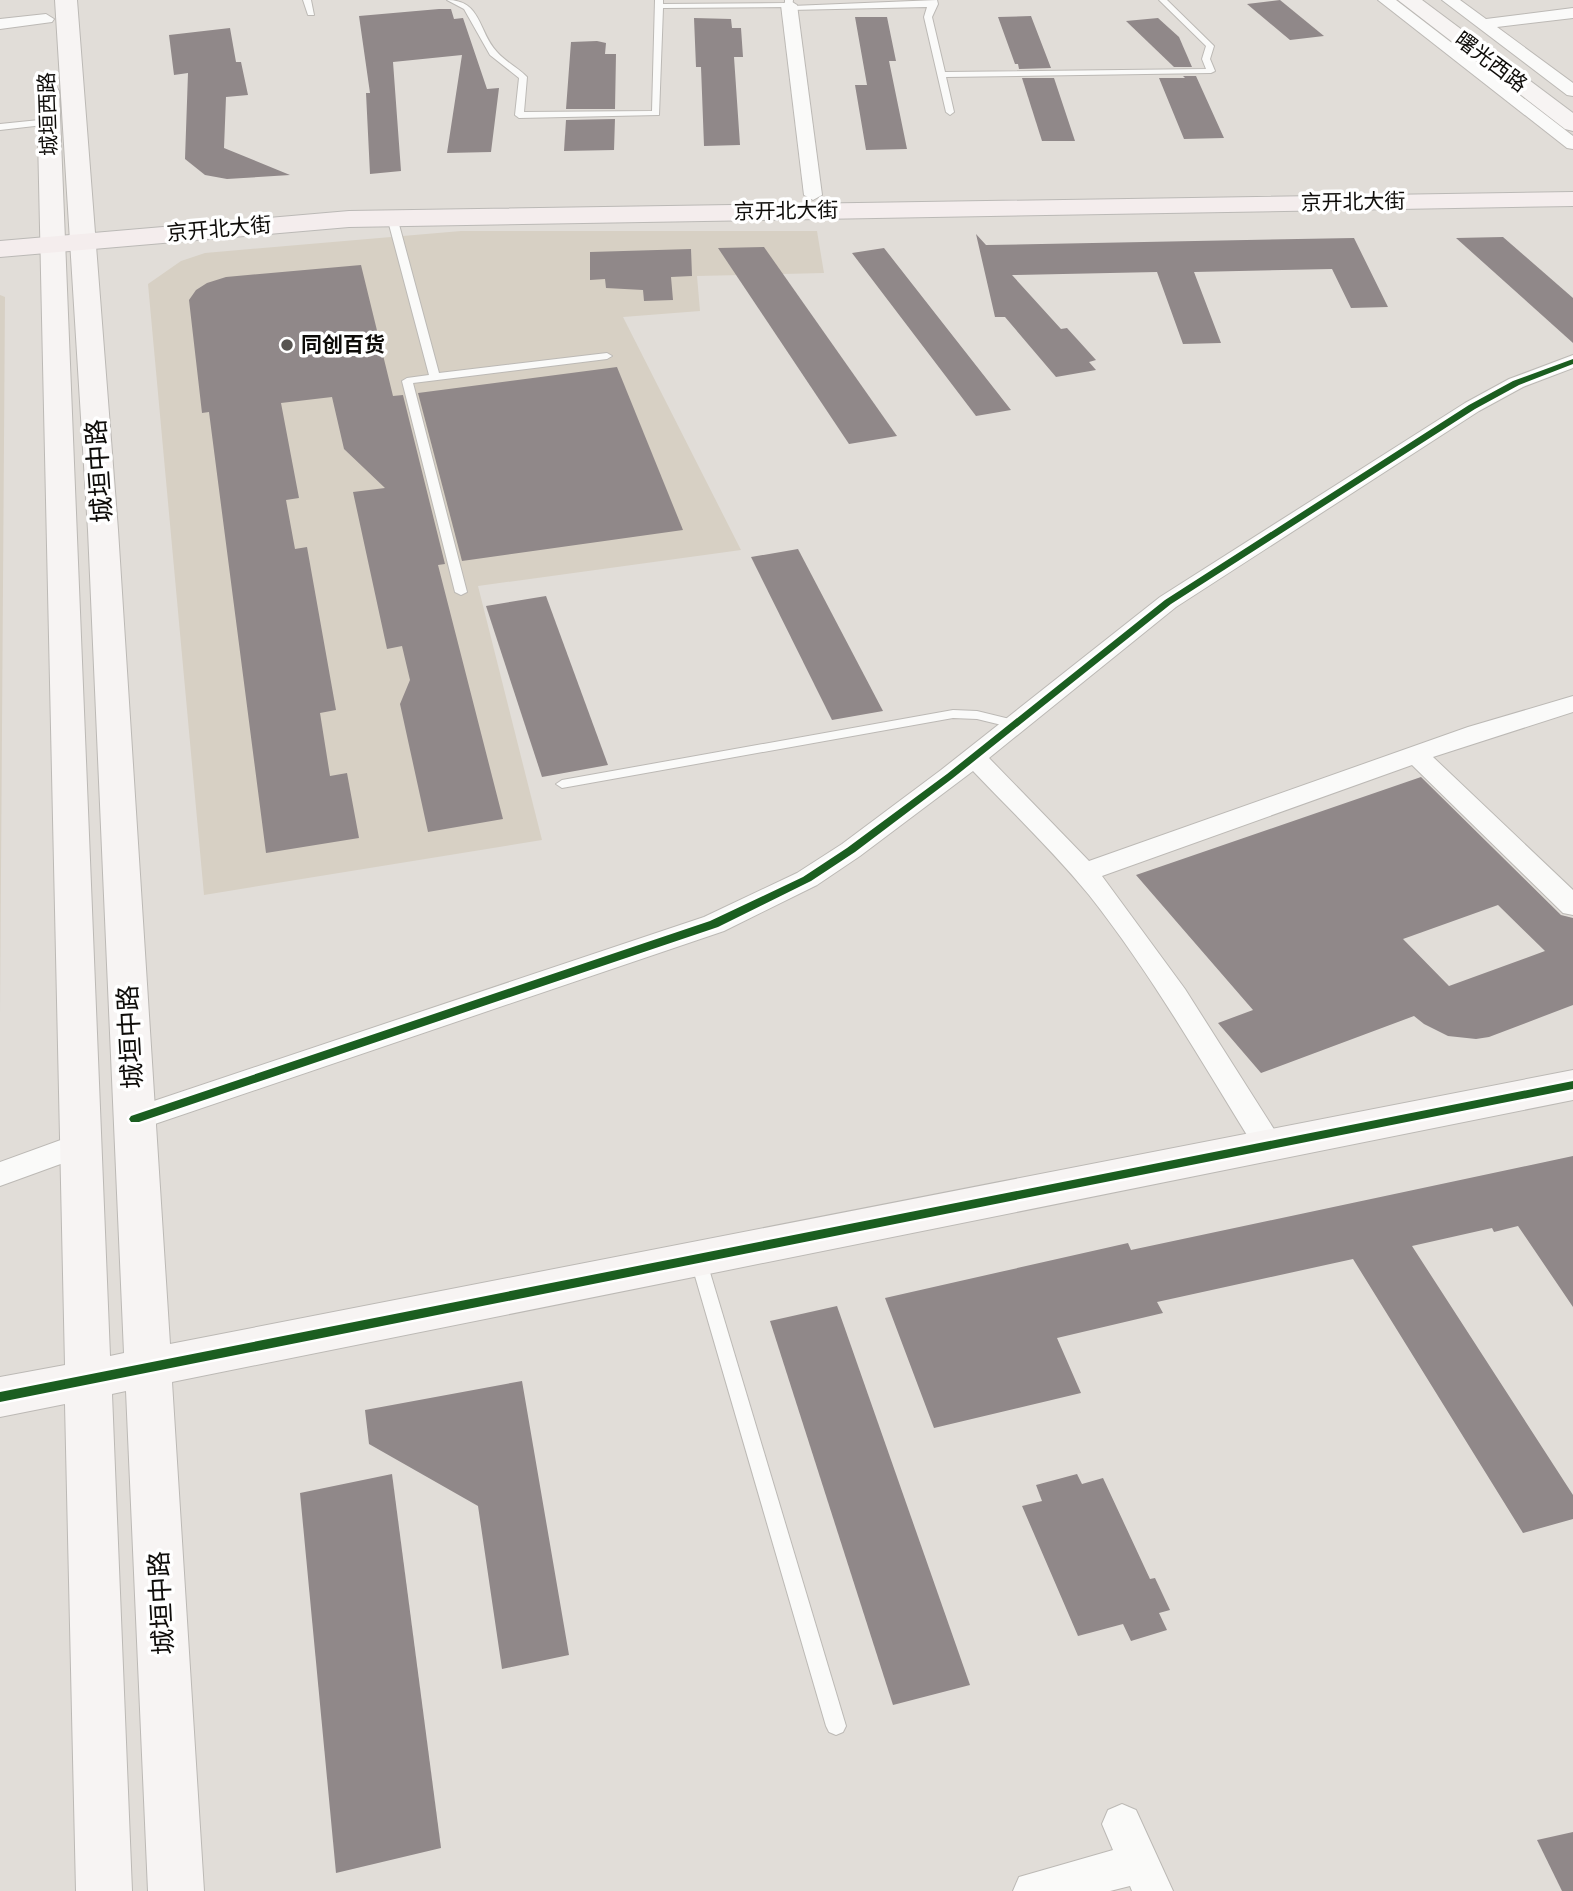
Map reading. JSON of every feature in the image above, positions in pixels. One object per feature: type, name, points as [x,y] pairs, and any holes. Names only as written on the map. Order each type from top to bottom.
[{"type":"main road","name":"城垣西路","points":[[66,0],[67,235]]},
{"type":"main road","name":"曙光西路","points":[[1409,0],[1573,124]]},
{"type":"main road","name":"曙光西路","points":[[1429,0],[1573,109]]},
{"type":"main road","name":"城垣西路","points":[[45,10],[46,45]]},
{"type":"main road","name":"城垣西路","points":[[47,71],[49,122],[67,235]]},
{"type":"main road","name":"京开北大街","points":[[0,249],[67,235],[351,203],[1573,183]]},
{"type":"main road","name":"京开北大街","points":[[0,233],[67,235],[392,218],[1573,199]]},
{"type":"main road","name":"城垣中路","points":[[67,235],[103,530],[176,1891]]},
{"type":"main road","name":"城垣中路","points":[[67,235],[80,1145],[104,1891]]},
{"type":"main road","points":[[0,1397],[1573,1085]]},
{"type":"street","points":[[1386,0],[1573,144]]},
{"type":"street","points":[[1450,0],[1573,91]]},
{"type":"street","points":[[790,4],[813,195]]},
{"type":"street","points":[[0,24],[45,10]]},
{"type":"street","points":[[1483,24],[1573,13]]},
{"type":"street","points":[[135,1119],[715,924],[807,879],[851,850],[974,757],[1168,602],[1472,407],[1516,383],[1573,361]]},
{"type":"street","points":[[1085,872],[1416,755],[1573,704]]},
{"type":"street","points":[[1416,755],[1573,905]]},
{"type":"street","points":[[974,757],[1085,872],[1115,910],[1179,1003],[1269,1145]]},
{"type":"street","points":[[0,1174],[80,1145]]},
{"type":"street","points":[[1033,1891],[1147,1877],[1122,1824]]},
{"type":"lane","points":[[307,0],[311,13]]},
{"type":"lane","points":[[451,0],[467,8],[493,53],[523,77],[519,114],[656,113],[659,3],[933,2],[928,16],[950,112]]},
{"type":"lane","points":[[942,75],[1211,71],[1206,59],[1210,46],[1163,0]]},
{"type":"lane","points":[[0,127],[49,122]]},
{"type":"lane","points":[[392,218],[435,377]]},
{"type":"lane","points":[[461,592],[407,380],[607,356]]},
{"type":"lane","points":[[562,784],[953,714],[977,715],[1014,724]]},
{"type":"lane","points":[[698,1259],[836,1726]]},
{"type":"shaded area","points":[[461,231],[817,231],[824,273],[697,276],[700,311],[623,317],[741,550],[478,586],[542,840],[204,895],[148,284],[181,261],[205,253]]},
{"type":"shaded area","points":[[0,295],[5,297],[0,1017]]},
{"type":"building","points":[[1280,0],[1324,36],[1290,40],[1247,4]]},
{"type":"building","points":[[451,9],[454,19],[463,18],[487,89],[499,88],[491,152],[447,153],[462,55],[393,62],[401,171],[370,174],[366,93],[370,93],[359,16]]},
{"type":"building","points":[[1031,16],[1051,68],[1019,69],[998,17]]},
{"type":"building","points":[[855,17],[887,17],[896,61],[889,61],[907,149],[866,150],[855,85],[867,85]]},
{"type":"building","points":[[694,18],[731,19],[732,28],[741,28],[743,57],[734,57],[740,145],[704,146],[701,67],[696,67]]},
{"type":"building","points":[[1158,18],[1179,37],[1192,67],[1174,67],[1126,21]]},
{"type":"building","points":[[230,28],[236,62],[241,62],[248,95],[226,97],[224,148],[290,175],[227,179],[205,175],[185,159],[188,73],[174,75],[169,35]]},
{"type":"building","points":[[571,42],[606,43],[605,54],[616,54],[615,109],[566,109]]},
{"type":"building","points":[[1183,76],[1196,76],[1224,138],[1184,139],[1159,78],[1185,78]]},
{"type":"building","points":[[1022,78],[1054,78],[1075,141],[1042,141]]},
{"type":"building","points":[[615,119],[614,150],[564,151],[566,120]]},
{"type":"building","points":[[976,234],[986,245],[1354,238],[1388,307],[1351,308],[1332,269],[1194,272],[1221,343],[1183,344],[1157,272],[1012,275],[1061,329],[1067,328],[1096,360],[1089,362],[1096,370],[1056,377],[1005,317],[995,317]]},
{"type":"building","points":[[1503,237],[1573,298],[1573,343],[1456,238]]},
{"type":"building","points":[[764,247],[897,436],[849,444],[718,248]]},
{"type":"building","points":[[884,248],[1011,410],[976,416],[852,253]]},
{"type":"building","points":[[691,249],[692,276],[671,277],[673,300],[644,301],[643,290],[606,288],[605,279],[590,280],[590,252]]},
{"type":"building","points":[[361,265],[393,396],[403,395],[445,564],[438,565],[503,819],[428,832],[400,704],[410,680],[402,646],[387,649],[353,492],[385,488],[344,449],[332,397],[281,403],[299,498],[286,500],[295,549],[307,547],[336,710],[320,713],[330,776],[347,773],[359,838],[266,853],[209,412],[202,413],[189,300],[196,290],[207,283],[226,277]]},
{"type":"building","points":[[617,367],[683,530],[462,561],[418,393]]},
{"type":"building","points":[[798,549],[883,711],[832,720],[751,557]]},
{"type":"building","points":[[546,596],[608,765],[542,777],[486,606]]},
{"type":"building","points":[[1421,777],[1561,915],[1573,918],[1573,1005],[1489,1037],[1476,1039],[1448,1036],[1414,1016],[1261,1073],[1218,1023],[1253,1010],[1136,875]],"holes":[[[1498,905],[1545,951],[1449,986],[1403,939]]]},
{"type":"building","points":[[1573,1156],[1573,1307],[1518,1226],[1494,1232],[1492,1228],[1412,1246],[1573,1495],[1573,1519],[1523,1533],[1353,1259],[1157,1302],[1163,1313],[1057,1338],[1081,1393],[934,1428],[885,1298],[1128,1243],[1131,1250]]},
{"type":"building","points":[[837,1306],[970,1685],[893,1705],[770,1321]]},
{"type":"building","points":[[522,1381],[569,1655],[502,1669],[478,1506],[369,1444],[365,1410]]},
{"type":"building","points":[[392,1474],[441,1848],[336,1873],[300,1493]]},
{"type":"building","points":[[1077,1474],[1082,1484],[1103,1478],[1150,1579],[1155,1578],[1170,1610],[1159,1613],[1167,1630],[1131,1641],[1123,1624],[1078,1636],[1022,1506],[1042,1501],[1036,1485]]},
{"type":"building","points":[[1573,1832],[1573,1891],[1562,1891],[1537,1840]]},
{"type":"cycle path","points":[[135,1119],[714,924],[807,879],[851,850],[950,776],[1168,602],[1472,407],[1516,383],[1573,361]]},
{"type":"cycle path","points":[[0,1397],[1573,1085]]},
{"type":"place","name":"同创百货","points":[[287,345]]}]
